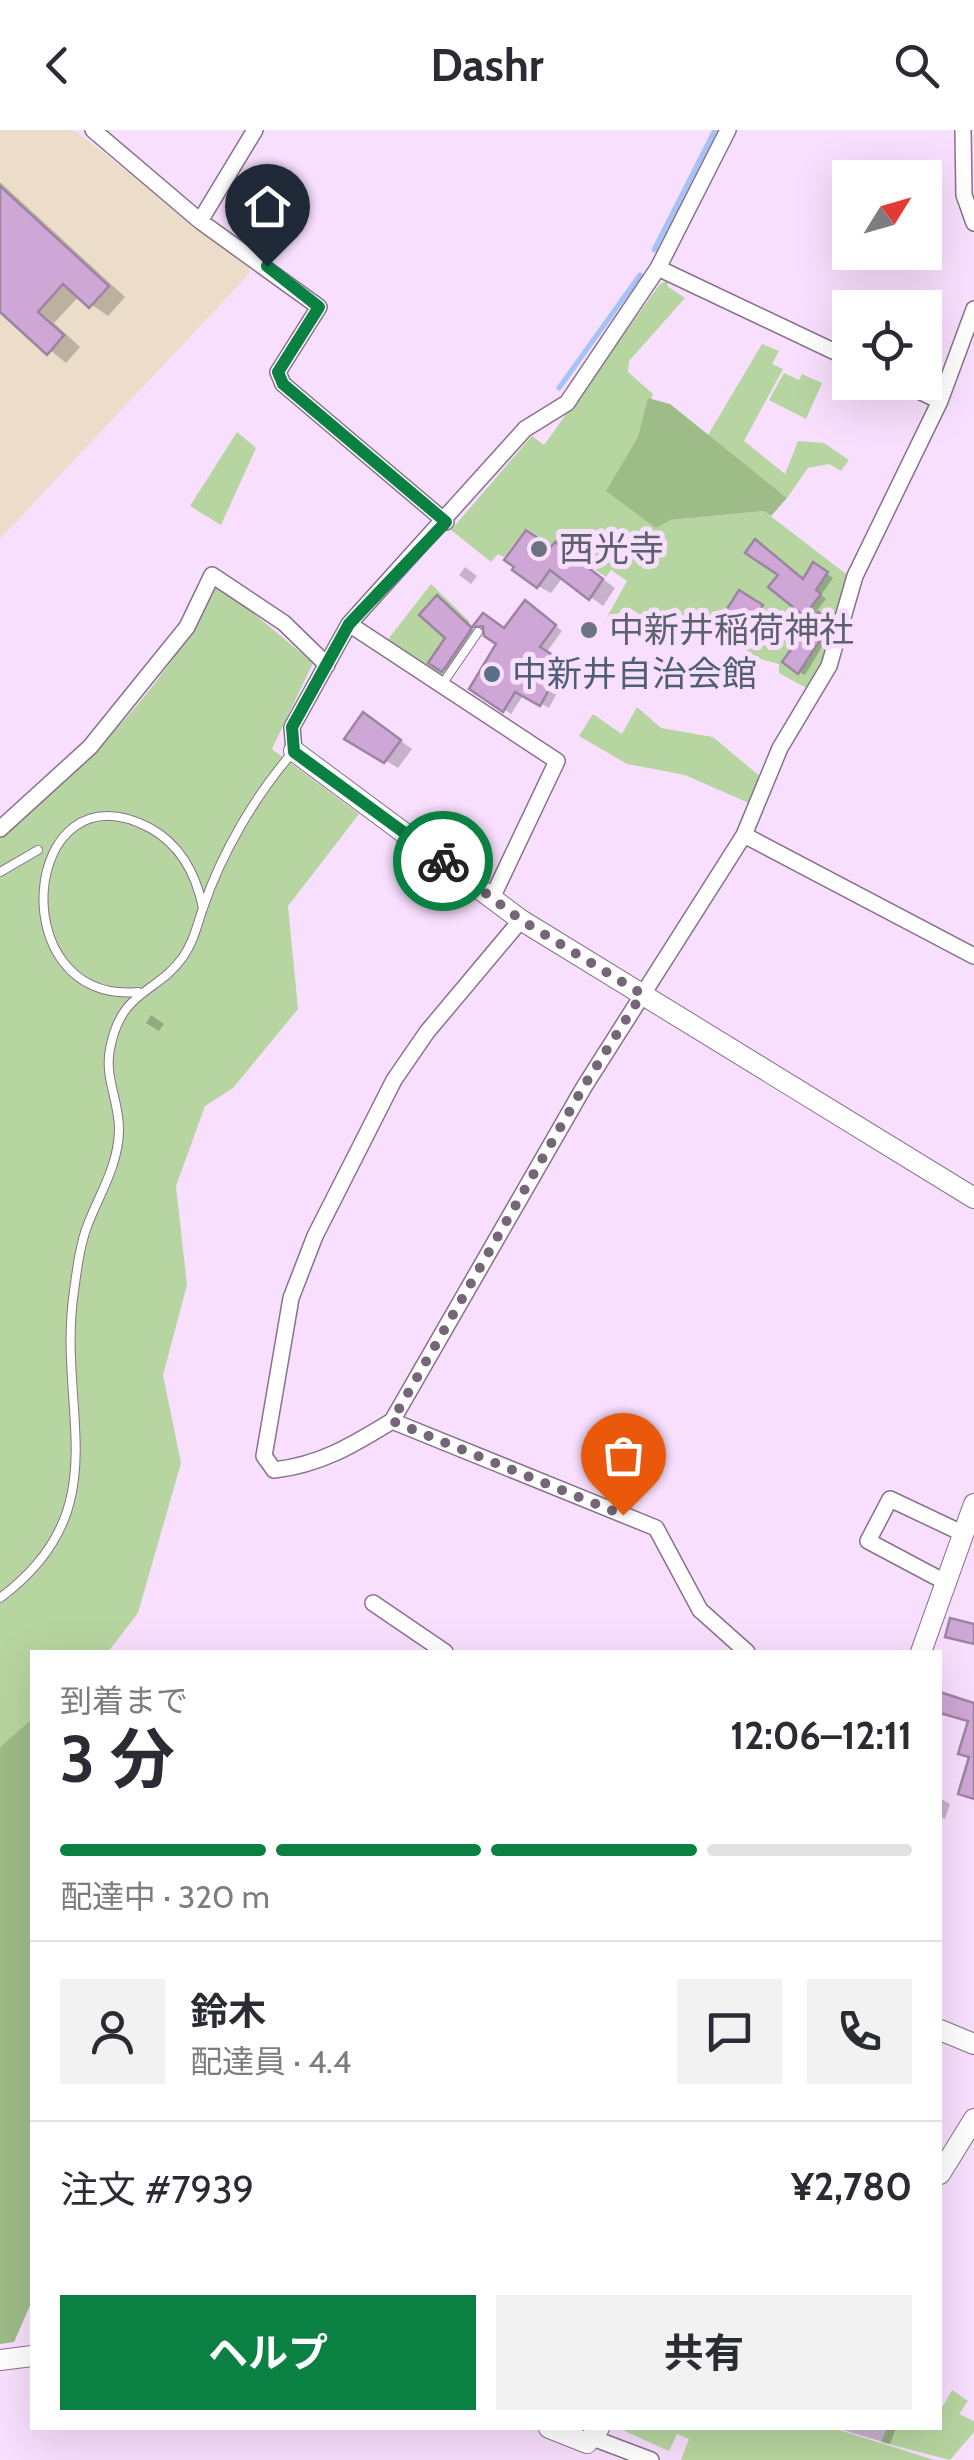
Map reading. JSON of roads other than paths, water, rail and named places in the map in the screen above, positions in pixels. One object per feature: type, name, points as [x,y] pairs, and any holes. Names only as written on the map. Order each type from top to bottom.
[{"type":"street","points":[[93,130],[200,221],[319,307],[278,372],[283,384],[446,522]]},
{"type":"street","points":[[200,221],[255,130]]},
{"type":"street","points":[[728,130],[658,268],[567,403],[525,429],[446,522],[349,624],[292,727],[294,752],[521,920],[974,1198]]},
{"type":"street","points":[[964,130],[964,195],[974,223]]},
{"type":"street","points":[[658,268],[832,350]]},
{"type":"street","points":[[521,920],[427,1032],[394,1080],[315,1236],[291,1298],[264,1456],[274,1470],[336,1455],[392,1421],[584,1086],[744,835],[780,748],[830,666],[855,576],[940,401],[974,309]]},
{"type":"street","points":[[0,828],[90,747],[187,628],[212,575],[284,623],[327,665]]},
{"type":"street","points":[[349,624],[556,761],[492,898]]},
{"type":"street","points":[[744,835],[974,956]]},
{"type":"street","points":[[392,1421],[656,1528],[700,1610],[744,1650]]},
{"type":"street","points":[[947,1583],[868,1541],[890,1499],[964,1534]]},
{"type":"street","points":[[922,1650],[974,1504]]},
{"type":"street","points":[[373,1603],[443,1650]]},
{"type":"street","points":[[942,2031],[974,2044]]},
{"type":"street","points":[[942,2171],[974,2118]]},
{"type":"street","points":[[0,2360],[30,2356]]},
{"type":"street","points":[[554,2430],[651,2460]]},
{"type":"lane","points":[[441,686],[478,632]]},
{"type":"lane","points":[[0,1598],[60,1532],[73,1500],[79,1447],[70,1336],[73,1295],[86,1228],[116,1158],[119,1121],[110,1082],[110,1048],[138,992],[184,956],[202,908],[264,788],[294,752]]},
{"type":"lane","points":[[0,872],[85,820],[102,816],[139,822],[159,833],[184,858],[194,874],[202,908]]},
{"type":"lane","points":[[31,866],[42,847]]},
{"type":"lane","points":[[75,986],[106,993],[138,992]]},
{"type":"waterway","points":[[654,250],[715,130]]},
{"type":"waterway","points":[[559,388],[640,275]]},
{"type":"place","name":"西光寺","points":[[539,549]]},
{"type":"place","name":"中新井稲荷神社","points":[[589,630]]},
{"type":"place","name":"中新井自治会館","points":[[492,674]]}]
